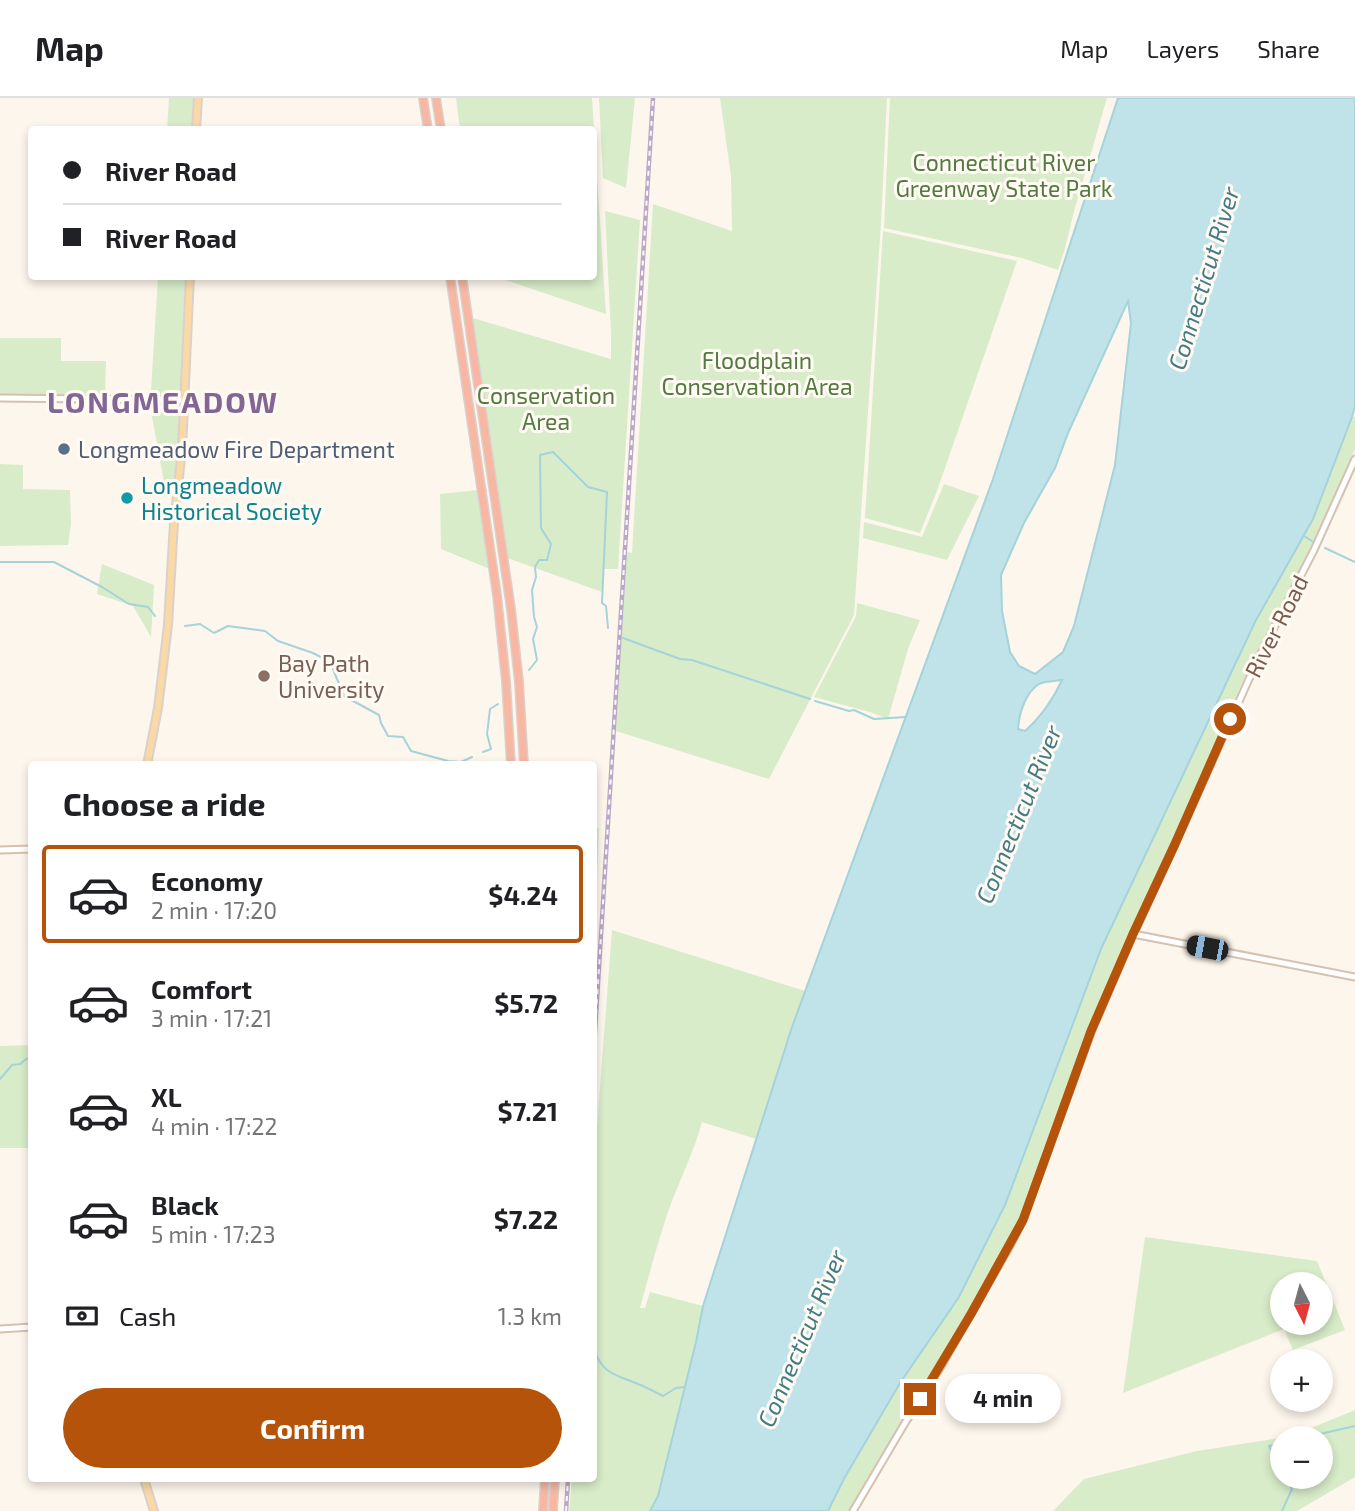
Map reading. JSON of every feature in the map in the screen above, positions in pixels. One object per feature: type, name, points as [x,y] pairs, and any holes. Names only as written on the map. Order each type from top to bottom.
[{"type":"highway","points":[[423,98],[427,126]]},
{"type":"highway","points":[[436,98],[440,126]]},
{"type":"highway","points":[[451,280],[499,614],[511,761]]},
{"type":"highway","points":[[463,280],[511,609],[524,761]]},
{"type":"highway","points":[[543,1511],[545,1482]]},
{"type":"highway","points":[[553,1511],[555,1482]]},
{"type":"main road","points":[[196,126],[198,98]]},
{"type":"main road","points":[[148,761],[168,634],[174,523],[182,449],[190,280]]},
{"type":"main road","points":[[145,1482],[154,1511]]},
{"type":"street","points":[[0,398],[184,400]]},
{"type":"street","name":"River Road","points":[[853,1511],[940,1368],[1023,1220],[1090,1034],[1133,934],[1258,659],[1295,589],[1355,459]]},
{"type":"street","points":[[0,850],[28,849]]},
{"type":"street","points":[[1133,934],[1355,977]]},
{"type":"street","points":[[0,1329],[28,1327]]},
{"type":"green space","points":[[169,98],[198,98],[196,126],[167,126]]},
{"type":"green space","points":[[456,98],[592,98],[594,126],[460,126]]},
{"type":"green space","points":[[599,98],[635,98],[626,188],[603,178]]},
{"type":"green space","name":"Floodplain Conservation Area","points":[[720,98],[887,98],[854,615],[769,779],[616,731],[627,552],[632,553],[653,204],[732,231],[731,176]]},
{"type":"green space","name":"Connecticut River Greenway State Park","points":[[890,98],[1107,98],[1058,270],[1022,258],[884,228]]},
{"type":"green space","points":[[597,175],[606,314],[506,280],[597,280]]},
{"type":"green space","name":"Conservation Area","points":[[605,211],[640,220],[618,569],[604,569],[602,592],[499,555],[490,473],[466,316],[611,359]]},
{"type":"green space","name":"Floodplain Conservation Area","points":[[883,231],[1017,261],[920,533],[865,518]]},
{"type":"green space","points":[[158,280],[190,280],[177,493],[168,491],[165,487],[150,406]]},
{"type":"green space","points":[[0,338],[61,338],[61,361],[106,361],[105,394],[0,395]]},
{"type":"green space","points":[[1352,417],[1355,417],[1355,449],[1312,548],[1240,687],[1092,1020],[1019,1220],[849,1511],[828,1511],[900,1383],[959,1297],[1005,1205],[1101,949],[1255,622],[1313,519]]},
{"type":"green space","points":[[0,464],[23,465],[23,489],[70,490],[71,524],[68,545],[0,546]]},
{"type":"green space","points":[[944,484],[979,496],[947,560],[863,538],[864,522],[922,537]]},
{"type":"green space","points":[[487,489],[490,569],[441,549],[440,494]]},
{"type":"green space","points":[[102,564],[154,585],[151,637],[133,606],[97,594]]},
{"type":"green space","points":[[857,603],[920,620],[908,649],[888,719],[814,697],[856,616]]},
{"type":"green space","points":[[597,828],[599,828],[597,882]]},
{"type":"green space","points":[[612,930],[805,991],[756,1139],[702,1122],[657,1246],[640,1308],[645,1308],[650,1292],[703,1306],[658,1496],[650,1511],[569,1511],[572,1482],[597,1482],[597,1127]]},
{"type":"green space","points":[[28,1045],[28,1148],[0,1148],[0,1046]]},
{"type":"green space","points":[[1145,1237],[1317,1261],[1321,1272],[1270,1272],[1270,1335],[1123,1393]]},
{"type":"green space","points":[[1334,1303],[1345,1330],[1334,1334]]},
{"type":"green space","points":[[1287,1335],[1332,1335],[1296,1349],[1293,1349]]},
{"type":"green space","points":[[1355,1410],[1355,1477],[1297,1511],[1053,1511],[1084,1479],[1197,1451],[1270,1439],[1270,1489],[1333,1489],[1333,1426],[1316,1426]]},
{"type":"water","name":"Connecticut River","points":[[1118,98],[1355,98],[1355,406],[1352,417],[1313,519],[1255,622],[1101,949],[1005,1205],[959,1297],[900,1383],[828,1511],[650,1511],[658,1496],[703,1306],[792,1027],[993,479]],"holes":[[[1128,301],[1131,323],[1115,465],[1074,626],[1063,652],[1035,674],[1019,666],[1010,652],[1002,611],[1001,575],[1024,523],[1055,468],[1068,433]],[[1062,680],[1051,701],[1036,720],[1025,731],[1018,729],[1024,704],[1034,688],[1041,683]]]},
{"type":"waterway","points":[[529,670],[537,660],[533,639],[537,627],[532,590],[536,577],[535,567],[539,560],[547,560],[551,544],[541,528],[540,455],[553,452],[588,487],[607,492],[602,603],[606,606],[608,628]]},
{"type":"waterway","points":[[1304,536],[1312,541]]},
{"type":"waterway","points":[[1325,548],[1355,562]]},
{"type":"waterway","points":[[0,562],[54,562],[129,604],[148,607],[155,616]]},
{"type":"waterway","points":[[185,626],[200,624],[214,633],[228,626],[265,631],[278,641],[313,653],[330,662],[344,696],[379,715],[388,736],[403,737],[411,751],[448,761]]},
{"type":"waterway","points":[[623,638],[680,659],[692,660],[810,699]]},
{"type":"waterway","points":[[815,701],[854,710],[874,719],[906,717]]},
{"type":"waterway","points":[[483,752],[491,749],[487,734],[490,709],[498,704]]},
{"type":"waterway","points":[[463,761],[472,757]]},
{"type":"waterway","points":[[0,1079],[12,1065],[28,1059]]},
{"type":"waterway","points":[[597,1356],[610,1372],[663,1396],[676,1388],[685,1387]]},
{"type":"waterway","points":[[1333,1431],[1355,1426]]},
{"type":"waterway","points":[[1282,1511],[1292,1489]]},
{"type":"railway","points":[[597,1000],[653,98]]},
{"type":"railway","points":[[566,1511],[568,1482]]},
{"type":"place","name":"Longmeadow Fire Department","points":[[64,449]]},
{"type":"place","name":"Longmeadow Historical Society","points":[[127,498]]},
{"type":"place","name":"Bay Path University","points":[[264,676]]},
{"type":"district","name":"LONGMEADOW","points":[[163,401]]},
{"type":"route","points":[[920,1399],[1023,1220],[1091,1031],[1230,719]]}]
